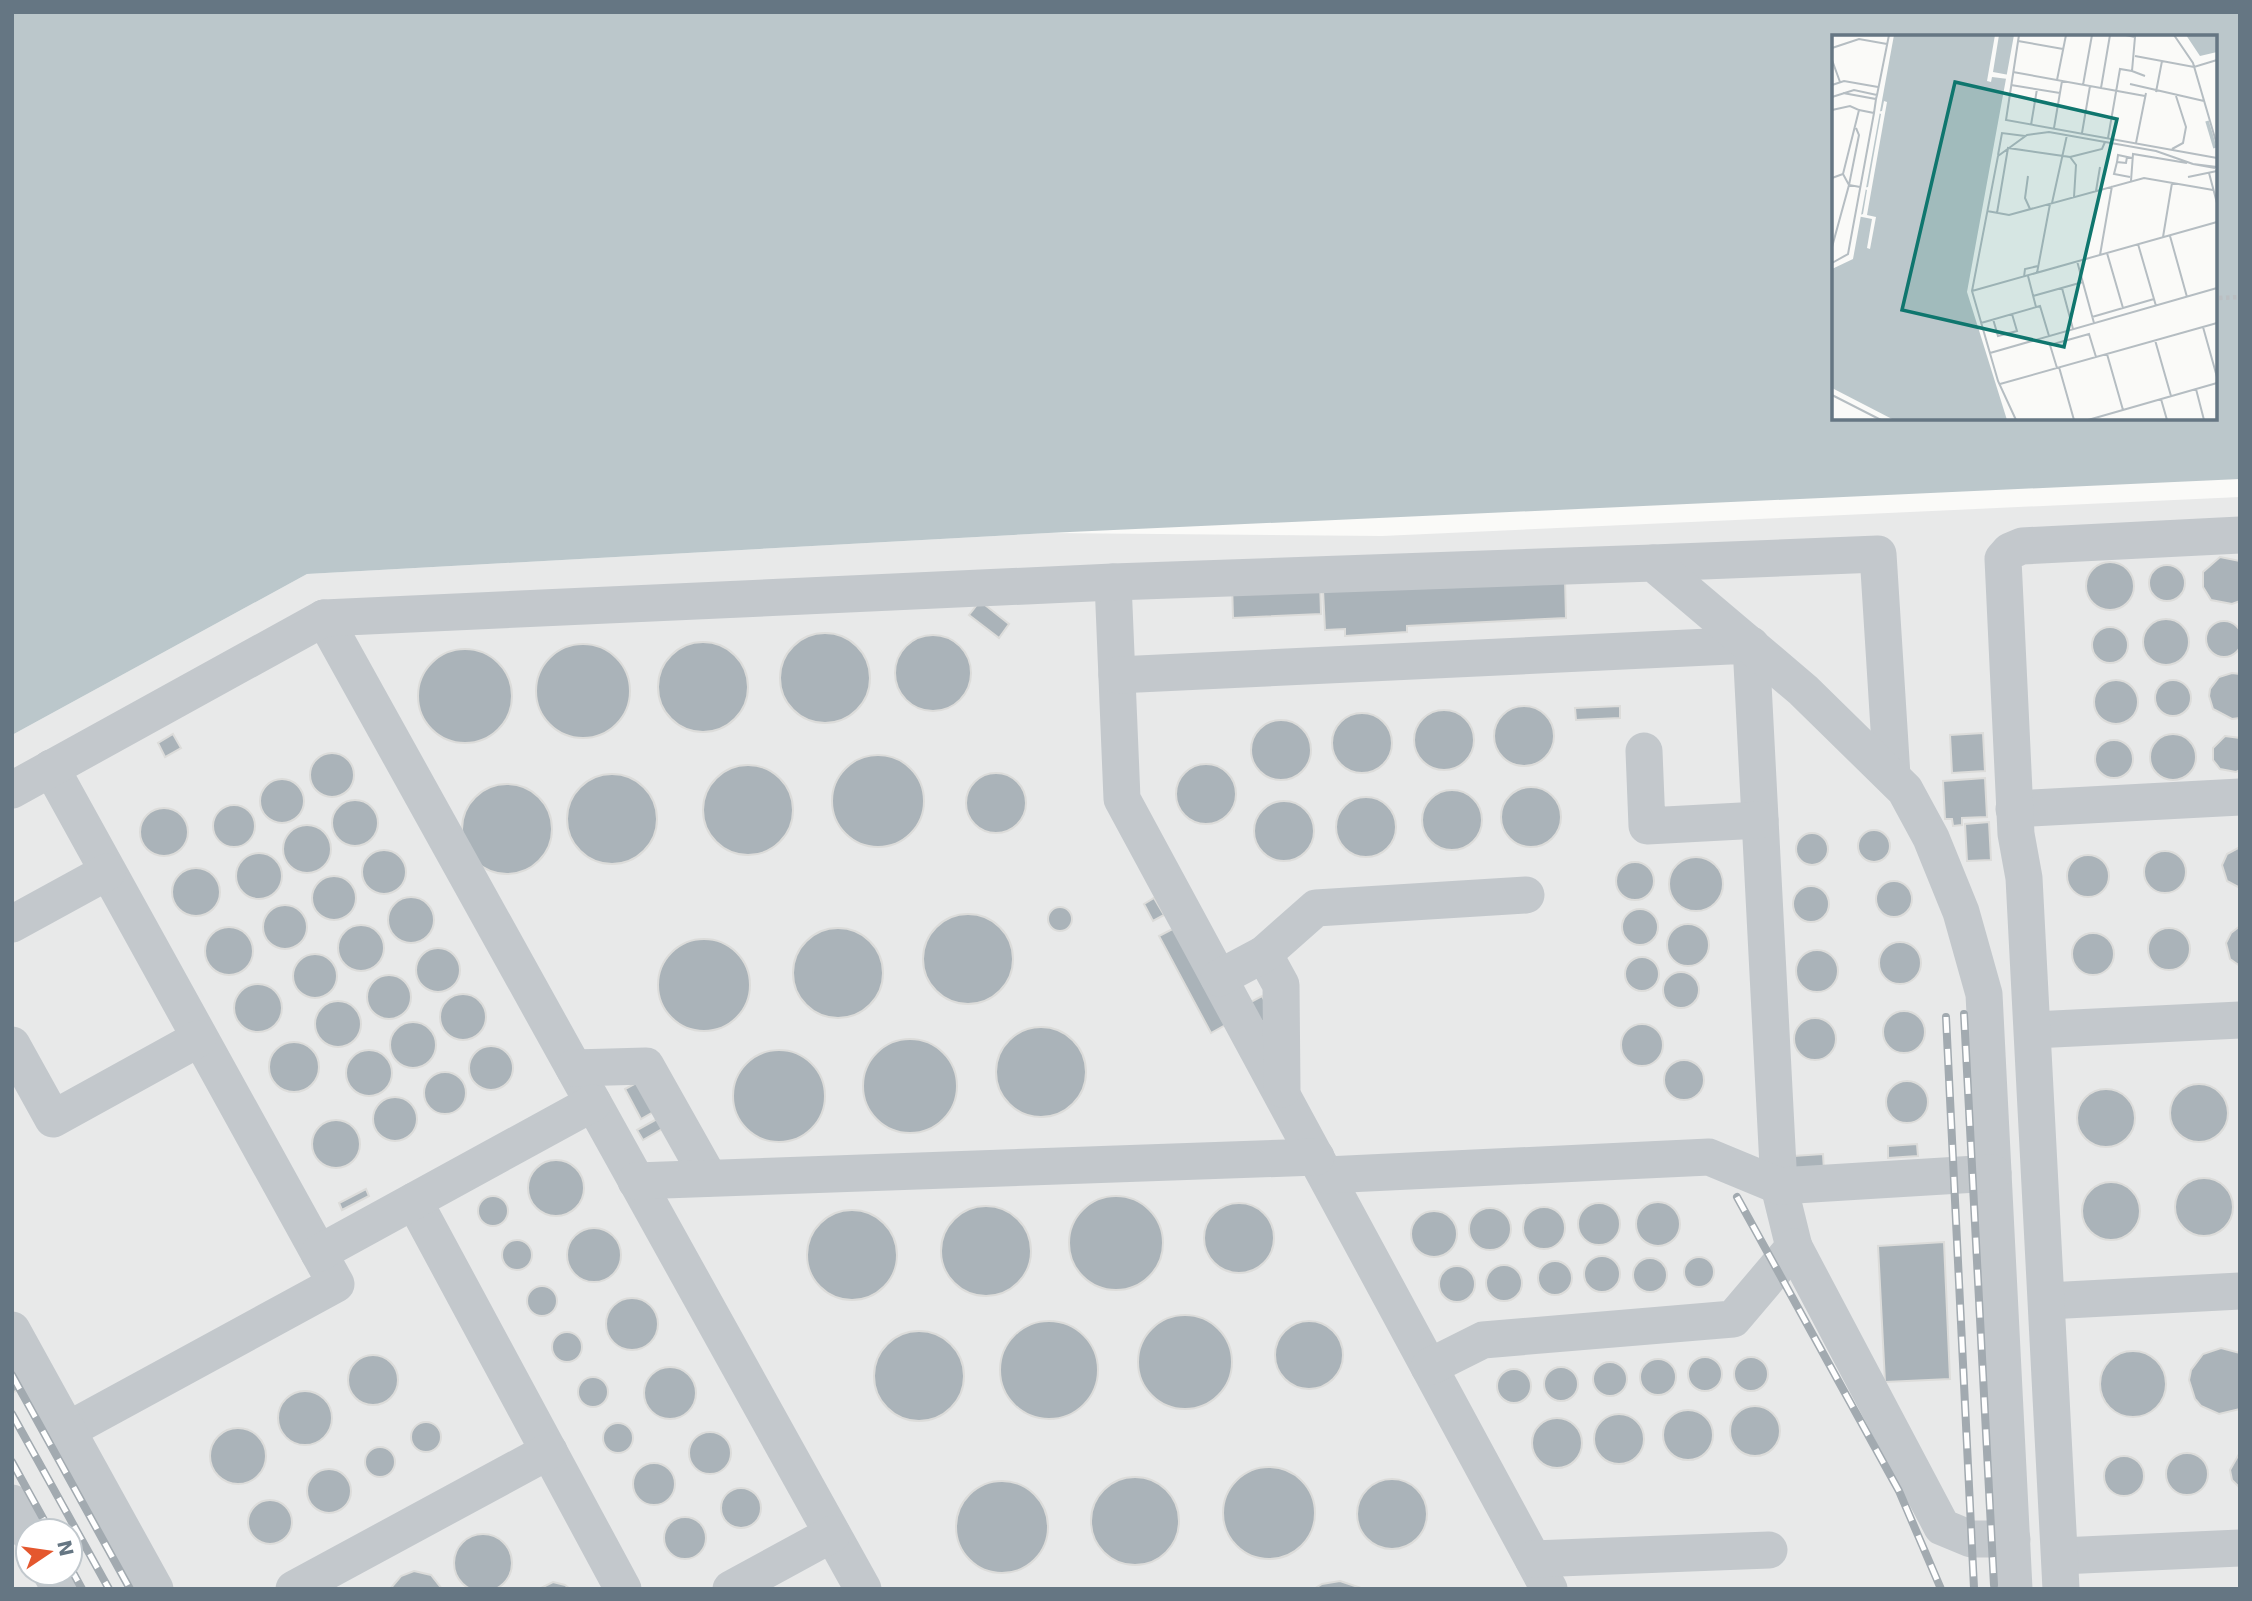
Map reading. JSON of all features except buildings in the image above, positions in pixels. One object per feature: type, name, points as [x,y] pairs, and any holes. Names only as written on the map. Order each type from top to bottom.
[{"type":"lane","points":[[2240,535],[2021,546],[2007,553],[2003,568],[2014,809],[2025,878],[2060,1573],[2240,1548]]},
{"type":"lane","points":[[12,790],[324,618],[1113,582],[1878,554],[1892,776]]},
{"type":"lane","points":[[1653,563],[1751,645],[1905,790],[1931,838],[1961,912],[1984,994],[2014,1589]]},
{"type":"lane","points":[[1113,582],[1122,799],[1541,1574],[1769,1550]]},
{"type":"lane","points":[[324,618],[863,1589]]},
{"type":"lane","points":[[1116,675],[1751,645]]},
{"type":"lane","points":[[1751,645],[1779,1185],[1794,1247],[1942,1527],[1971,1539],[2012,1539]]},
{"type":"lane","points":[[1644,751],[1647,826],[1760,820]]},
{"type":"lane","points":[[51,768],[335,1284],[68,1430]]},
{"type":"lane","points":[[2014,809],[2240,797]]},
{"type":"lane","points":[[12,923],[107,872]]},
{"type":"lane","points":[[1219,978],[1264,954],[1307,915],[1326,906],[1526,895]]},
{"type":"lane","points":[[1264,954],[1281,985],[1282,1095]]},
{"type":"lane","points":[[2033,1030],[2240,1020]]},
{"type":"lane","points":[[12,1045],[53,1119],[198,1039]]},
{"type":"lane","points":[[574,1068],[646,1066],[709,1178]]},
{"type":"lane","points":[[319,1253],[593,1103]]},
{"type":"lane","points":[[636,1181],[1709,1157],[1779,1185],[1993,1173]]},
{"type":"lane","points":[[414,1201],[623,1589]]},
{"type":"lane","points":[[1429,1367],[1483,1340],[1733,1319],[1794,1247]]},
{"type":"lane","points":[[2047,1301],[2240,1292]]},
{"type":"lane","points":[[12,1330],[155,1589]]},
{"type":"lane","points":[[294,1589],[549,1451]]},
{"type":"lane","points":[[731,1589],[832,1534]]},
{"type":"path","points":[[2220,298],[2240,297]]},
{"type":"shaded area","points":[[12,12],[2240,12],[2240,479],[1048,533],[307,574],[12,735]]},
{"type":"shaded area","points":[[2240,497],[2240,1589],[12,1589],[12,735],[307,574],[1048,533],[1382,536]]},
{"type":"railway","points":[[1964,1014],[1994,1585]]},
{"type":"railway","points":[[1946,1017],[1974,1588]]},
{"type":"railway","points":[[1737,1197],[1899,1491],[1941,1589]]},
{"type":"railway","points":[[12,1375],[130,1589]]},
{"type":"railway","points":[[12,1414],[109,1589]]},
{"type":"railway","points":[[12,1462],[42,1517]]}]
